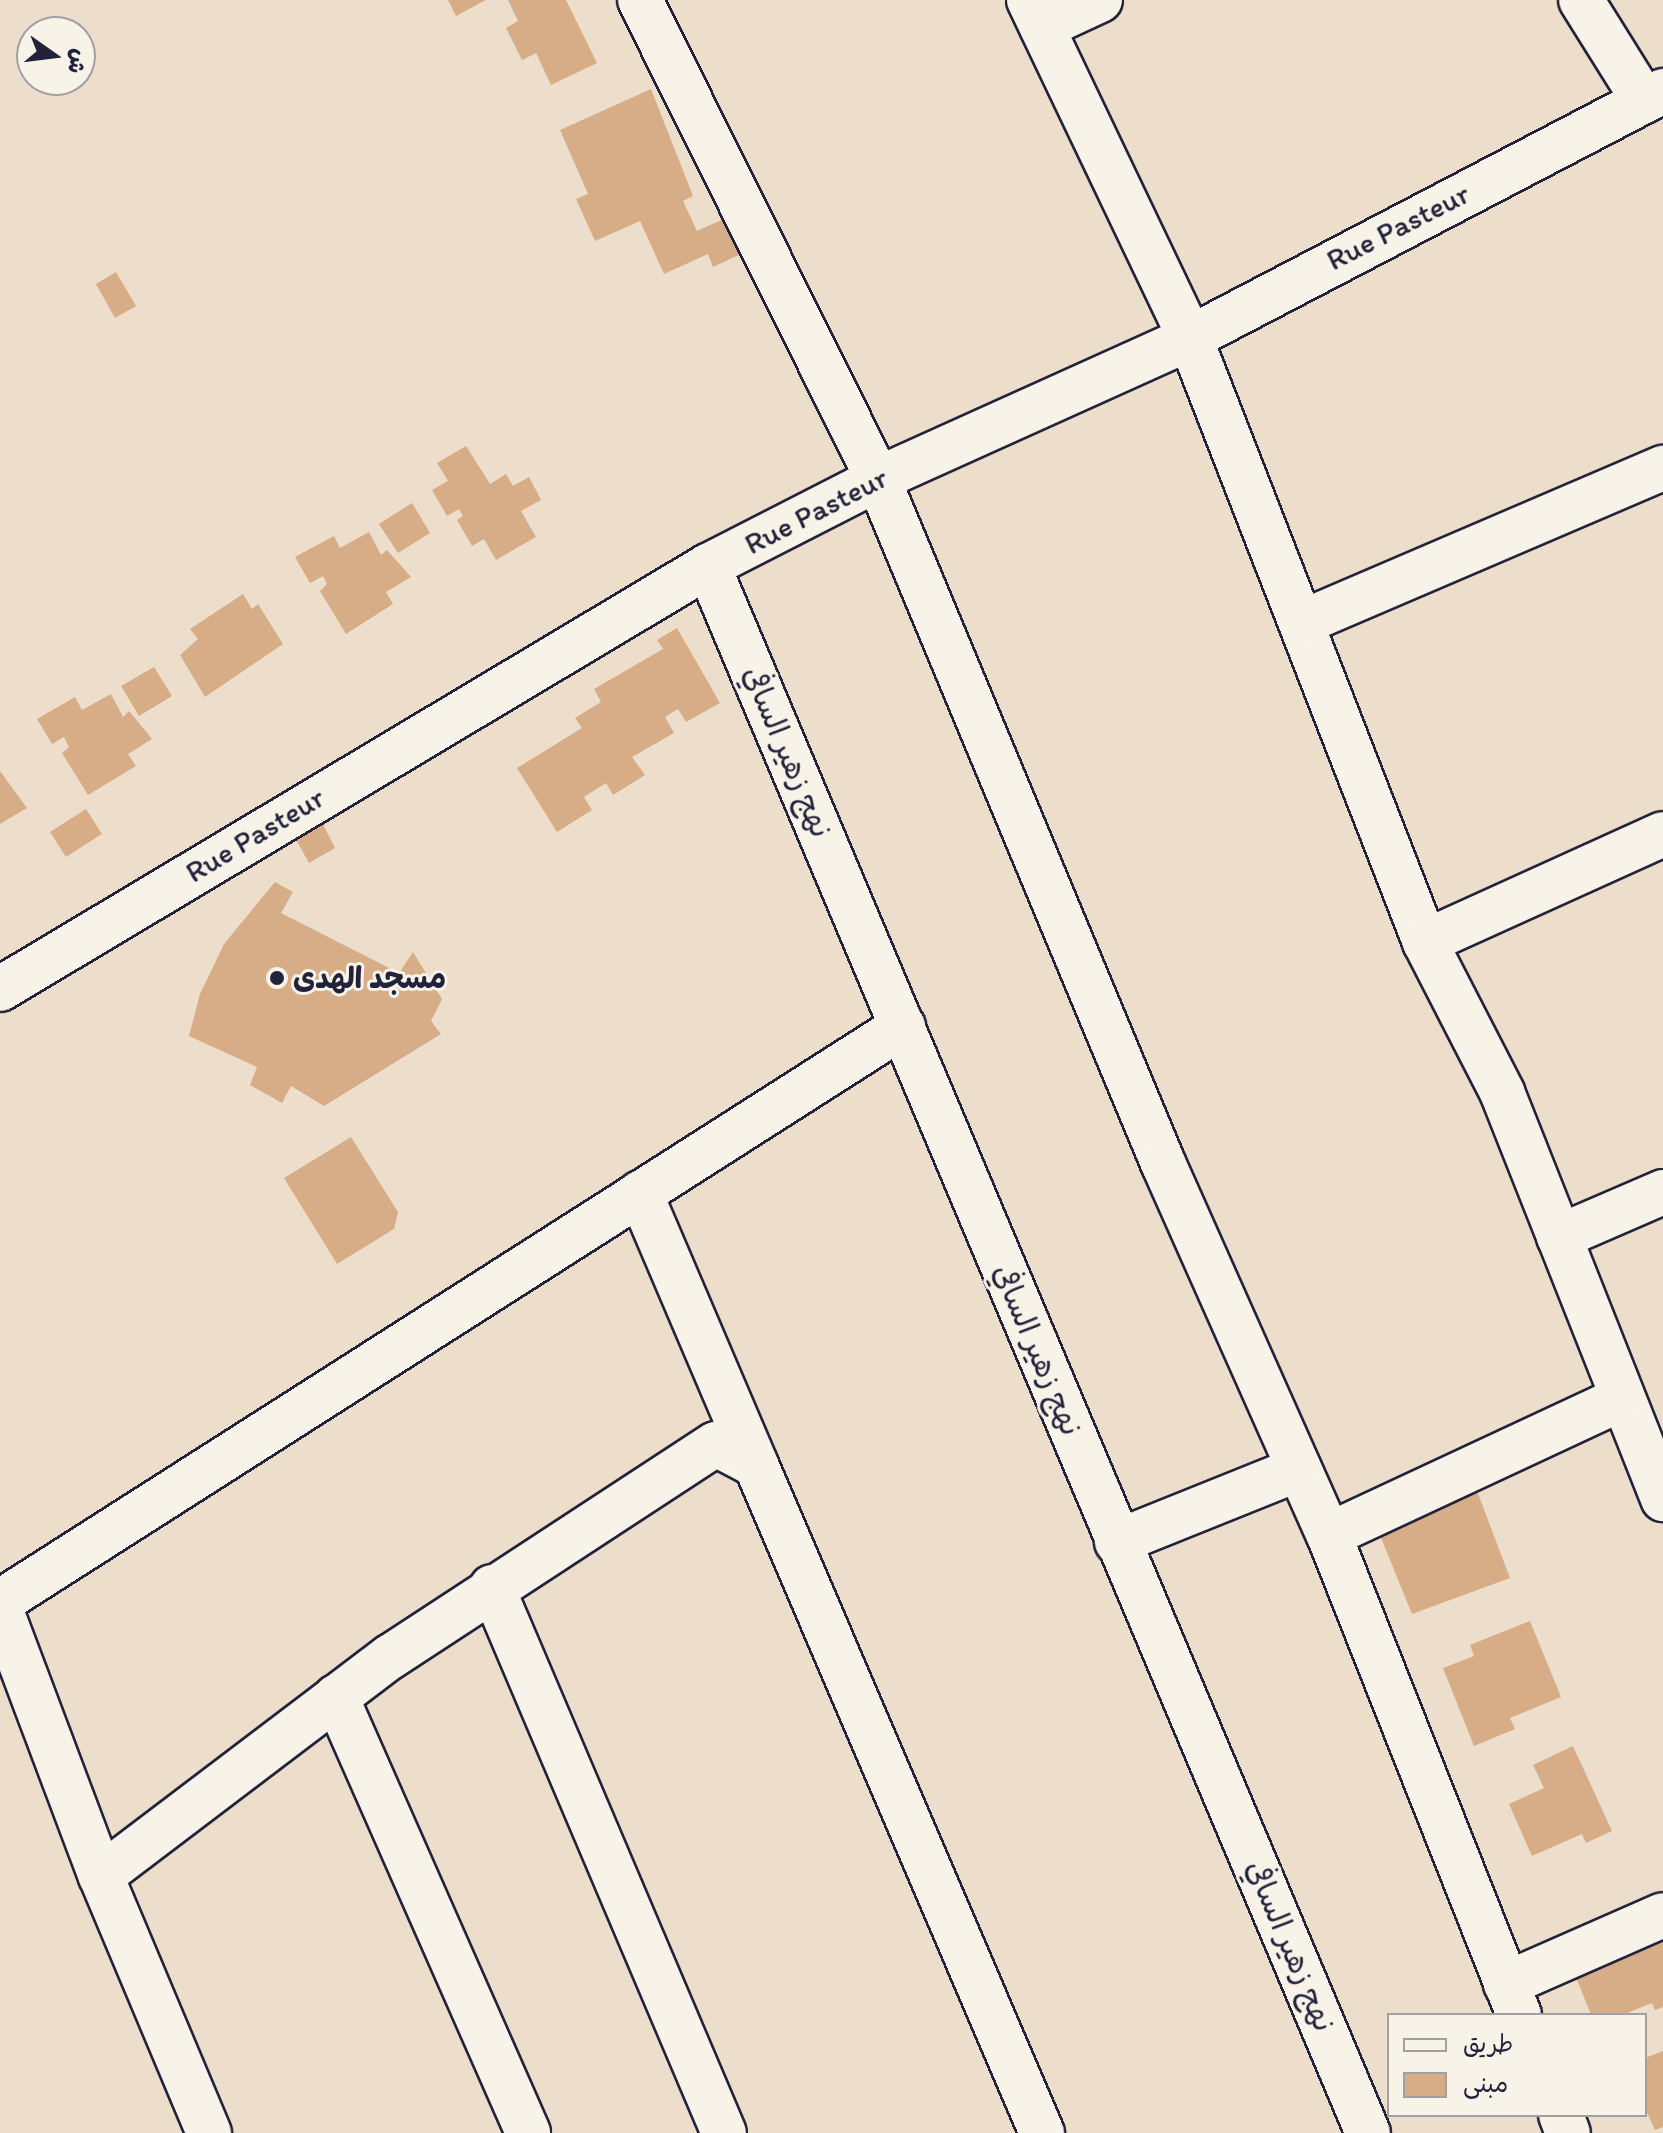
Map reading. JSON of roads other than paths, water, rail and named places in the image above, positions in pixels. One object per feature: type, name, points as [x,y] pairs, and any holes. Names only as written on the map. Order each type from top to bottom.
[{"type":"street","points":[[640,0],[878,479],[1163,1163],[1329,1535],[1512,1999],[1663,1915]]},
{"type":"street","points":[[1100,0],[1035,14],[1190,338],[1425,942],[1502,1092],[1620,1399],[1663,1499]]},
{"type":"street","points":[[1581,0],[1654,96]]},
{"type":"street","name":"Rue Pasteur","points":[[0,989],[708,566],[878,479],[1190,338],[1654,96]]},
{"type":"street","points":[[1303,622],[1663,468]]},
{"type":"street","name":"نهج زهير السافي","points":[[708,566],[1368,2133]]},
{"type":"street","points":[[1425,942],[1663,834]]},
{"type":"street","points":[[209,2133],[101,1876],[0,1605],[903,1026]]},
{"type":"street","points":[[1559,1237],[1663,1192]]},
{"type":"street","points":[[640,1193],[1042,2133]]},
{"type":"street","points":[[1329,1535],[1620,1399]]},
{"type":"street","points":[[101,1876],[336,1697],[443,1626],[492,1587],[716,1444],[756,1465]]},
{"type":"street","points":[[1117,1542],[1299,1469]]},
{"type":"street","points":[[492,1587],[724,2133]]},
{"type":"street","points":[[336,1697],[528,2133]]},
{"type":"place","name":"مسجد الهدى","points":[[277,978]]}]
